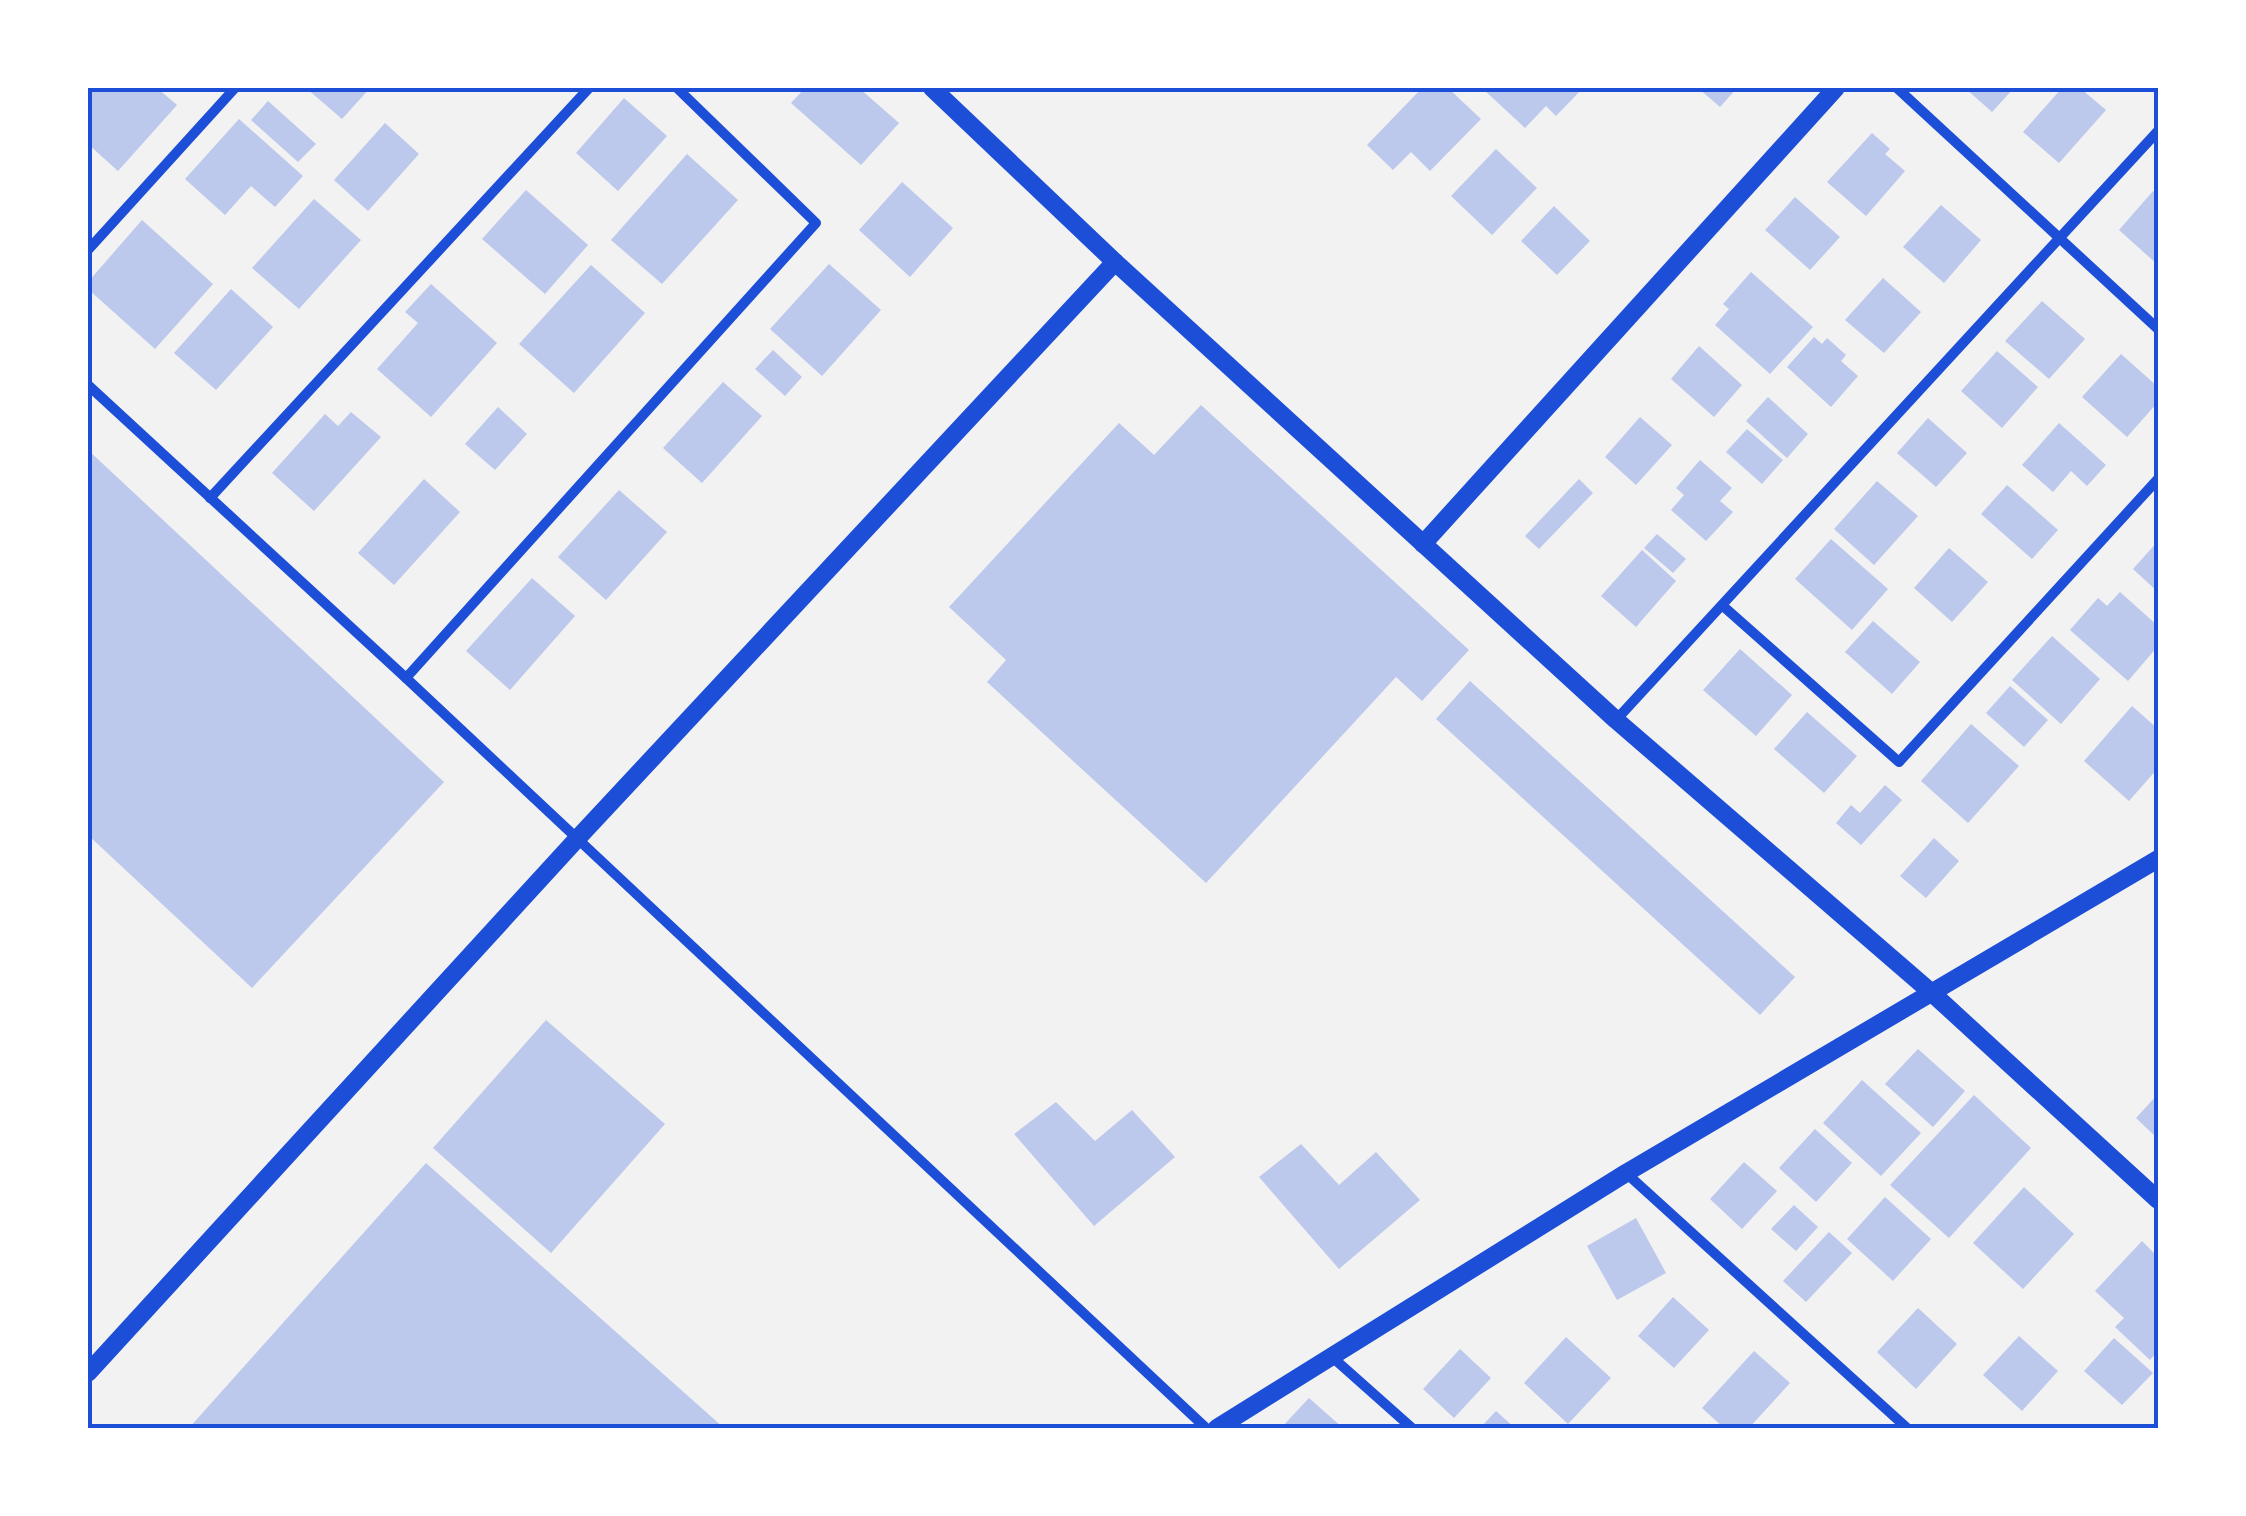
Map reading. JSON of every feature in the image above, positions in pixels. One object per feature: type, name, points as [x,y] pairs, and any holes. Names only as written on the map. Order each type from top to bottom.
[{"type":"street","points":[[88,250],[236,88]]},
{"type":"street","points":[[210,498],[589,88]]},
{"type":"street","points":[[406,678],[816,223],[677,88]]},
{"type":"street","points":[[932,88],[1115,262],[1616,720],[1932,994],[2158,1200]]},
{"type":"street","points":[[1423,544],[1836,88]]},
{"type":"street","points":[[1897,88],[2158,330]]},
{"type":"street","points":[[1616,720],[2158,132]]},
{"type":"street","points":[[88,1374],[576,840],[1115,262]]},
{"type":"street","points":[[88,385],[1206,1428]]},
{"type":"street","points":[[1723,606],[1899,762],[2158,479]]},
{"type":"street","points":[[1217,1428],[1626,1174],[2158,859]]},
{"type":"street","points":[[1626,1174],[1907,1428]]},
{"type":"street","points":[[1331,1356],[1412,1428]]},
{"type":"building","points":[[88,88],[157,88],[177,105],[118,171],[88,144]]},
{"type":"building","points":[[306,88],[370,88],[342,119]]},
{"type":"building","points":[[805,88],[859,88],[899,123],[861,165],[791,103]]},
{"type":"building","points":[[1422,88],[1448,88],[1481,119],[1430,171],[1411,152],[1393,170],[1367,145]]},
{"type":"building","points":[[1482,88],[1583,88],[1556,116],[1546,106],[1525,128]]},
{"type":"building","points":[[1698,88],[1737,88],[1720,107]]},
{"type":"building","points":[[1965,88],[2014,88],[1992,112]]},
{"type":"building","points":[[2062,88],[2080,88],[2106,110],[2059,163],[2023,132]]},
{"type":"building","points":[[624,98],[667,136],[618,191],[576,153]]},
{"type":"building","points":[[268,101],[316,144],[298,162],[251,120]]},
{"type":"building","points":[[239,119],[303,176],[275,207],[251,186],[225,215],[185,179]]},
{"type":"building","points":[[385,123],[419,154],[368,211],[334,180]]},
{"type":"building","points":[[1872,133],[1890,149],[1885,154],[1905,171],[1866,216],[1827,182]]},
{"type":"building","points":[[1496,149],[1537,188],[1492,235],[1451,196]]},
{"type":"building","points":[[687,154],[738,200],[662,284],[611,240]]},
{"type":"building","points":[[902,182],[953,228],[910,277],[859,230]]},
{"type":"building","points":[[526,190],[588,245],[545,294],[482,239]]},
{"type":"building","points":[[2153,191],[2158,196],[2158,265],[2119,230]]},
{"type":"building","points":[[1795,197],[1840,237],[1810,270],[1765,230]]},
{"type":"building","points":[[314,199],[361,240],[299,309],[252,268]]},
{"type":"building","points":[[1941,205],[1981,240],[1944,283],[1903,247]]},
{"type":"building","points":[[1554,206],[1590,241],[1557,275],[1521,241]]},
{"type":"building","points":[[142,220],[213,284],[155,349],[88,289],[88,282]]},
{"type":"building","points":[[829,264],[881,310],[822,376],[770,329]]},
{"type":"building","points":[[591,265],[645,313],[574,393],[519,344]]},
{"type":"building","points":[[1751,272],[1813,327],[1770,374],[1715,325],[1729,309],[1723,304]]},
{"type":"building","points":[[1883,278],[1921,312],[1884,353],[1845,320]]},
{"type":"building","points":[[431,284],[497,343],[431,417],[377,369],[418,323],[405,312]]},
{"type":"building","points":[[231,289],[273,327],[216,390],[174,353]]},
{"type":"building","points":[[2042,301],[2085,339],[2049,379],[2005,341]]},
{"type":"building","points":[[1814,337],[1822,344],[1827,338],[1846,355],[1841,361],[1858,376],[1831,407],[1787,367]]},
{"type":"building","points":[[1699,346],[1742,385],[1714,417],[1671,379]]},
{"type":"building","points":[[773,350],[802,377],[785,396],[755,369]]},
{"type":"building","points":[[1997,351],[2038,387],[2002,428],[1961,391]]},
{"type":"building","points":[[2121,354],[2158,387],[2158,402],[2127,437],[2082,397]]},
{"type":"building","points":[[723,382],[762,416],[702,483],[663,448]]},
{"type":"building","points":[[1768,397],[1808,434],[1787,458],[1746,421]]},
{"type":"building","points":[[1201,405],[1469,650],[1422,701],[1396,677],[1206,883],[987,682],[1006,660],[949,607],[1119,423],[1154,455]]},
{"type":"building","points":[[498,407],[527,434],[495,470],[465,444]]},
{"type":"building","points":[[351,412],[381,437],[314,511],[272,473],[325,414],[338,426]]},
{"type":"building","points":[[1640,417],[1672,445],[1636,485],[1605,457]]},
{"type":"building","points":[[1928,418],[1967,453],[1936,487],[1897,453]]},
{"type":"building","points":[[2059,423],[2106,465],[2087,486],[2071,471],[2053,492],[2022,465]]},
{"type":"building","points":[[1747,429],[1783,460],[1762,484],[1726,452]]},
{"type":"building","points":[[88,450],[444,782],[252,988],[88,835]]},
{"type":"building","points":[[1700,460],[1732,488],[1720,501],[1733,512],[1706,541],[1671,510],[1684,495],[1676,488]]},
{"type":"building","points":[[424,479],[460,512],[394,585],[358,553]]},
{"type":"building","points":[[1579,479],[1593,493],[1539,549],[1525,536]]},
{"type":"building","points":[[1877,481],[1918,516],[1874,565],[1834,529]]},
{"type":"building","points":[[2007,485],[2058,530],[2032,559],[1981,514]]},
{"type":"building","points":[[619,490],[667,532],[606,600],[558,557]]},
{"type":"building","points":[[1657,534],[1686,559],[1673,573],[1644,548]]},
{"type":"building","points":[[1831,539],[1888,589],[1852,630],[1795,579]]},
{"type":"building","points":[[2158,541],[2158,592],[2133,569]]},
{"type":"building","points":[[1949,548],[1988,582],[1952,622],[1914,588]]},
{"type":"building","points":[[1642,550],[1676,581],[1636,627],[1601,596]]},
{"type":"building","points":[[532,578],[575,616],[510,690],[466,651]]},
{"type":"building","points":[[2120,592],[2158,626],[2158,646],[2128,681],[2070,630],[2098,598],[2107,606]]},
{"type":"building","points":[[1873,621],[1920,662],[1892,694],[1845,652]]},
{"type":"building","points":[[2052,636],[2100,679],[2061,724],[2012,680]]},
{"type":"building","points":[[1740,649],[1792,695],[1756,736],[1703,690]]},
{"type":"building","points":[[1470,681],[1795,977],[1760,1015],[1436,719]]},
{"type":"building","points":[[2010,686],[2048,720],[2024,747],[1986,713]]},
{"type":"building","points":[[2132,706],[2158,729],[2158,768],[2129,801],[2084,761]]},
{"type":"building","points":[[1807,712],[1857,756],[1824,793],[1774,749]]},
{"type":"building","points":[[1971,724],[2019,766],[1968,823],[1921,781]]},
{"type":"building","points":[[1885,785],[1902,800],[1861,845],[1836,823],[1851,805],[1860,813]]},
{"type":"building","points":[[1934,838],[1959,861],[1926,898],[1900,876]]},
{"type":"building","points":[[546,1020],[665,1124],[551,1253],[433,1148]]},
{"type":"building","points":[[1918,1049],[1965,1091],[1933,1127],[1885,1084]]},
{"type":"building","points":[[1862,1080],[1921,1133],[1881,1176],[1823,1123]]},
{"type":"building","points":[[2158,1094],[2158,1139],[2136,1118]]},
{"type":"building","points":[[1974,1095],[2031,1148],[1949,1238],[1890,1185]]},
{"type":"building","points":[[1056,1102],[1095,1141],[1132,1110],[1175,1157],[1094,1226],[1014,1134]]},
{"type":"building","points":[[1815,1129],[1852,1163],[1816,1202],[1779,1168]]},
{"type":"building","points":[[1301,1144],[1339,1185],[1376,1152],[1420,1200],[1339,1269],[1259,1177]]},
{"type":"building","points":[[1744,1162],[1777,1191],[1742,1229],[1710,1199]]},
{"type":"building","points":[[426,1163],[670,1380],[724,1428],[189,1428]]},
{"type":"building","points":[[2024,1187],[2074,1234],[2023,1289],[1973,1243]]},
{"type":"building","points":[[1885,1197],[1931,1239],[1893,1281],[1847,1239]]},
{"type":"building","points":[[1794,1205],[1818,1227],[1796,1251],[1771,1229]]},
{"type":"building","points":[[1636,1218],[1666,1273],[1617,1300],[1587,1246]]},
{"type":"building","points":[[1829,1232],[1852,1253],[1806,1302],[1783,1281]]},
{"type":"building","points":[[2142,1241],[2158,1257],[2158,1351],[2150,1360],[2115,1327],[2124,1318],[2095,1291]]},
{"type":"building","points":[[1673,1297],[1709,1330],[1674,1368],[1638,1336]]},
{"type":"building","points":[[1918,1308],[1957,1344],[1916,1389],[1877,1352]]},
{"type":"building","points":[[2019,1336],[2058,1371],[2022,1411],[1983,1375]]},
{"type":"building","points":[[1566,1337],[1611,1378],[1568,1424],[1524,1383]]},
{"type":"building","points":[[2114,1338],[2153,1373],[2122,1405],[2084,1371]]},
{"type":"building","points":[[1460,1349],[1491,1378],[1454,1418],[1423,1389]]},
{"type":"building","points":[[1754,1351],[1790,1383],[1749,1428],[1724,1428],[1702,1408]]},
{"type":"building","points":[[1309,1398],[1343,1428],[1281,1428]]},
{"type":"building","points":[[1496,1411],[1515,1428],[1480,1428]]}]
